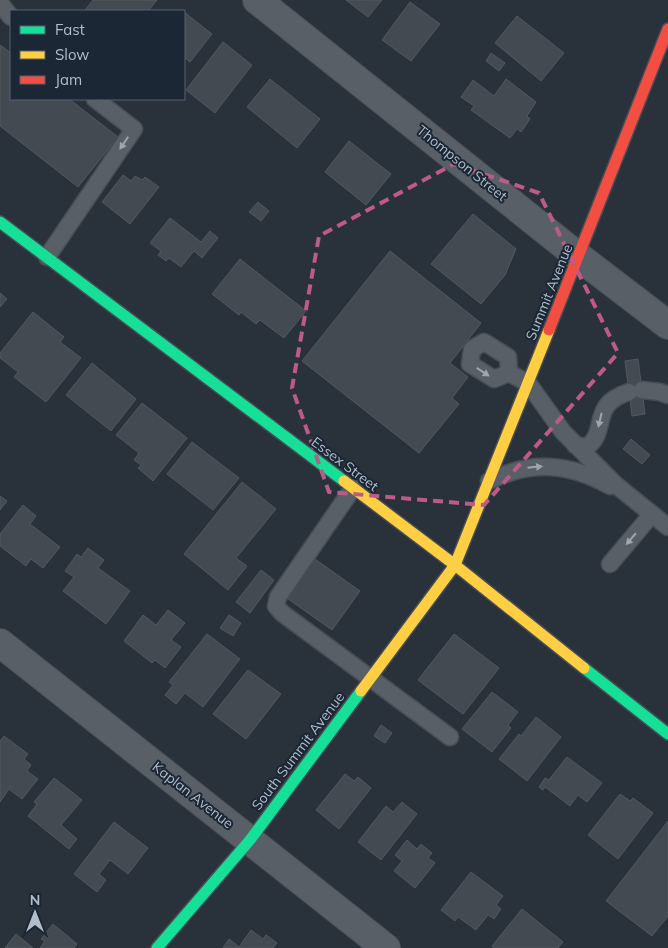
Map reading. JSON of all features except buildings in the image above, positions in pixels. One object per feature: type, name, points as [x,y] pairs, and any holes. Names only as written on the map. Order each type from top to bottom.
[{"type":"street","name":"Thompson Street","points":[[257,0],[579,258],[668,325]]},
{"type":"street","name":"Summit Avenue","points":[[455,565],[579,258],[668,29]]},
{"type":"street","name":"Essex Street","points":[[0,222],[455,565],[668,734]]},
{"type":"street","name":"South Summit Avenue","points":[[157,948],[250,840],[455,565]]},
{"type":"street","name":"Kaplan Avenue","points":[[0,643],[386,948]]},
{"type":"lane","points":[[0,3],[10,16]]},
{"type":"lane","points":[[46,258],[134,129],[96,100]]},
{"type":"lane","points":[[510,373],[508,357],[484,342],[468,347],[470,364],[494,379],[510,373],[528,383],[563,432],[616,485],[631,497]]},
{"type":"lane","points":[[575,445],[587,447],[591,444],[598,430],[602,413],[611,400],[636,391],[660,392],[668,395]]},
{"type":"lane","points":[[489,481],[505,473],[524,468],[558,467],[596,478],[662,517],[610,564]]},
{"type":"lane","points":[[352,488],[278,597],[276,606],[282,613],[450,737]]},
{"type":"highlighted area","points":[[454,164],[539,193],[618,353],[484,505],[329,492],[292,388],[319,236]]},
{"type":"traffic: fast","points":[[0,222],[344,481]]},
{"type":"traffic: fast","points":[[584,668],[668,734]]},
{"type":"traffic: fast","points":[[157,948],[250,840],[361,691]]},
{"type":"traffic: slow","points":[[361,691],[455,565],[549,330]]},
{"type":"traffic: slow","points":[[344,481],[455,565],[584,668]]},
{"type":"traffic: jam","points":[[549,330],[668,29]]}]
